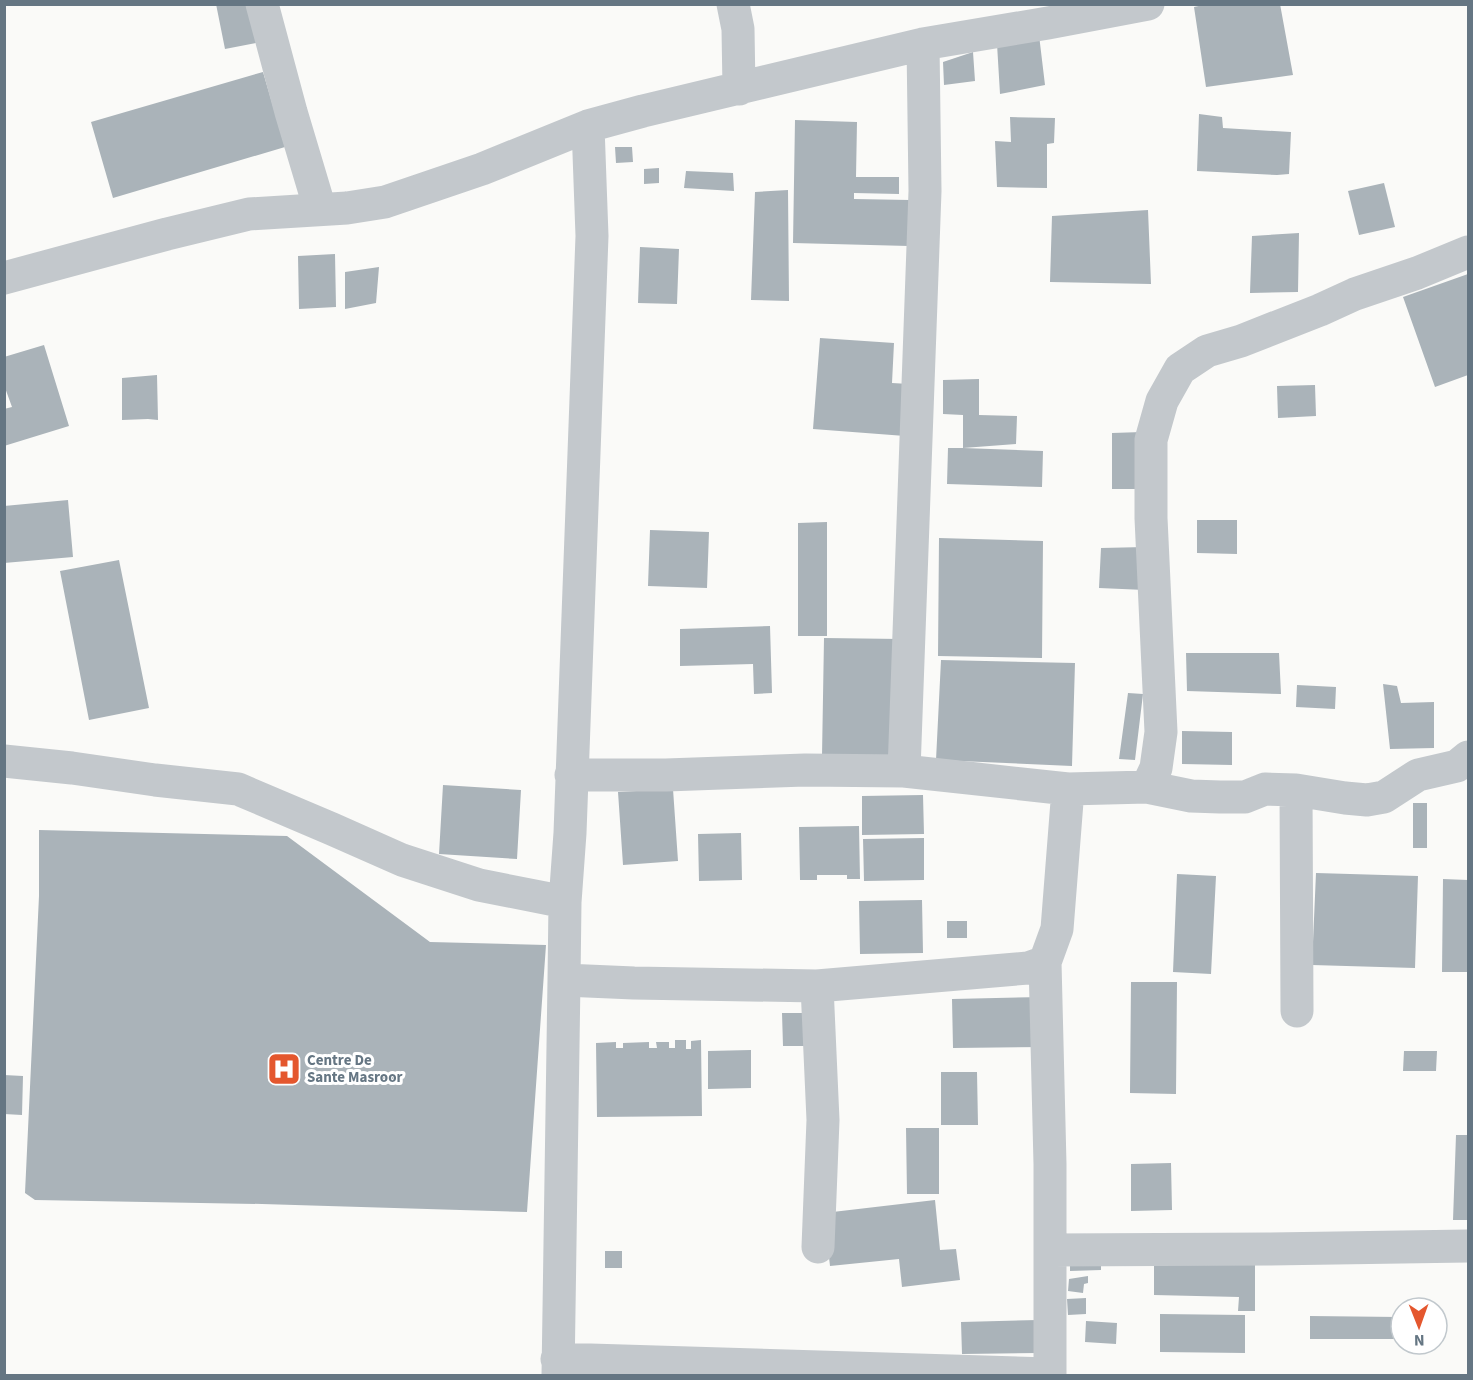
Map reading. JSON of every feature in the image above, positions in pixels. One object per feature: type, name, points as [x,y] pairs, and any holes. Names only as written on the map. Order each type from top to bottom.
[{"type":"street","points":[[262,4],[320,209]]},
{"type":"street","points":[[733,4],[738,29],[739,89]]},
{"type":"street","points":[[4,278],[249,214],[347,208],[385,202],[482,169],[588,126],[643,111],[923,44],[1148,4]]},
{"type":"street","points":[[904,771],[925,191],[923,44]]},
{"type":"street","points":[[588,126],[592,236],[570,833],[565,902],[558,1367],[1050,1374],[1050,1164],[1045,962],[1057,930],[1068,789]]},
{"type":"street","points":[[1147,787],[1156,768],[1161,732],[1151,518],[1151,440],[1162,400],[1180,369],[1207,351],[1241,341],[1355,294],[1417,273],[1468,252]]},
{"type":"street","points":[[571,775],[666,776],[805,770],[904,771],[1068,789],[1147,787],[1191,796],[1220,797],[1245,797],[1265,789],[1296,790],[1367,800],[1384,797],[1418,775],[1457,766],[1468,757]]},
{"type":"street","points":[[4,761],[238,789],[402,860],[479,885],[565,902]]},
{"type":"street","points":[[1296,790],[1298,1011]]},
{"type":"street","points":[[564,980],[817,986],[1028,968],[1045,962]]},
{"type":"street","points":[[817,986],[823,1120],[818,1247]]},
{"type":"street","points":[[1050,1250],[1468,1246]]},
{"type":"building","points":[[216,4],[253,4],[261,42],[225,49]]},
{"type":"building","points":[[1208,4],[1280,4],[1293,75],[1206,87],[1194,7]]},
{"type":"building","points":[[1039,35],[1045,85],[1000,94],[997,44]]},
{"type":"building","points":[[973,52],[975,81],[944,85],[943,62]]},
{"type":"building","points":[[263,72],[285,147],[113,198],[91,122]]},
{"type":"building","points":[[1199,114],[1222,117],[1223,128],[1291,132],[1289,174],[1197,171]]},
{"type":"building","points":[[1010,117],[1055,118],[1054,143],[1047,144],[1047,188],[997,187],[995,141],[1011,142]]},
{"type":"building","points":[[795,120],[857,122],[856,177],[899,177],[899,194],[854,193],[854,199],[910,200],[909,246],[793,243]]},
{"type":"building","points":[[615,147],[632,147],[633,162],[616,163]]},
{"type":"building","points":[[659,168],[659,183],[644,184],[644,169]]},
{"type":"building","points":[[686,171],[733,173],[734,191],[684,188]]},
{"type":"building","points":[[1384,183],[1395,227],[1359,235],[1348,191]]},
{"type":"building","points":[[788,190],[789,301],[751,300],[755,192]]},
{"type":"building","points":[[1148,210],[1151,284],[1050,282],[1052,216]]},
{"type":"building","points":[[1299,233],[1298,292],[1250,293],[1252,236]]},
{"type":"building","points":[[640,247],[679,249],[677,304],[638,303]]},
{"type":"building","points":[[335,254],[336,307],[299,309],[298,256]]},
{"type":"building","points":[[379,267],[376,303],[345,309],[345,272]]},
{"type":"building","points":[[1468,274],[1468,375],[1435,387],[1403,297]]},
{"type":"building","points":[[820,338],[894,343],[892,383],[909,384],[905,436],[813,429]]},
{"type":"building","points":[[44,345],[69,426],[4,446],[4,409],[12,407],[4,385],[4,357]]},
{"type":"building","points":[[157,375],[158,420],[122,420],[122,378]]},
{"type":"building","points":[[979,379],[979,415],[1017,416],[1016,444],[963,448],[963,415],[943,414],[943,380]]},
{"type":"building","points":[[1315,385],[1316,416],[1278,418],[1277,386]]},
{"type":"building","points":[[1142,432],[1143,489],[1112,489],[1112,433]]},
{"type":"building","points":[[948,448],[1043,451],[1042,487],[947,484]]},
{"type":"building","points":[[68,500],[73,557],[4,563],[4,506]]},
{"type":"building","points":[[1197,520],[1237,520],[1237,554],[1197,553]]},
{"type":"building","points":[[827,522],[827,636],[798,636],[798,523]]},
{"type":"building","points":[[650,530],[709,532],[707,588],[648,586]]},
{"type":"building","points":[[939,538],[1043,541],[1042,658],[938,656]]},
{"type":"building","points":[[1145,547],[1145,590],[1099,588],[1101,548]]},
{"type":"building","points":[[119,560],[149,708],[89,720],[60,571]]},
{"type":"building","points":[[770,626],[772,693],[754,694],[753,664],[680,666],[680,629]]},
{"type":"building","points":[[824,638],[901,639],[899,758],[822,756]]},
{"type":"building","points":[[1186,653],[1279,653],[1281,694],[1187,691]]},
{"type":"building","points":[[941,660],[1075,663],[1072,766],[936,760]]},
{"type":"building","points":[[1383,684],[1397,686],[1401,703],[1434,702],[1434,748],[1390,749]]},
{"type":"building","points":[[1297,685],[1336,687],[1335,709],[1296,707]]},
{"type":"building","points":[[1128,693],[1143,694],[1135,760],[1119,759]]},
{"type":"building","points":[[1182,731],[1232,732],[1232,765],[1182,764]]},
{"type":"building","points":[[443,785],[521,790],[517,859],[439,854]]},
{"type":"building","points":[[673,789],[678,861],[623,865],[618,792]]},
{"type":"building","points":[[923,795],[924,834],[862,835],[862,796]]},
{"type":"building","points":[[1413,803],[1427,803],[1427,848],[1413,848]]},
{"type":"building","points":[[859,826],[860,879],[847,879],[847,875],[817,875],[817,880],[800,880],[799,827]]},
{"type":"building","name":"Centre De Sante Masroor","points":[[39,830],[287,836],[430,942],[546,945],[527,1212],[35,1200],[25,1193],[39,896]]},
{"type":"building","points":[[741,833],[742,880],[699,881],[698,834]]},
{"type":"building","points":[[924,838],[924,880],[864,881],[863,839]]},
{"type":"building","points":[[1316,873],[1418,876],[1415,968],[1312,965]]},
{"type":"building","points":[[1177,874],[1216,876],[1211,974],[1173,972]]},
{"type":"building","points":[[1443,879],[1468,880],[1468,972],[1442,972]]},
{"type":"building","points":[[922,900],[923,953],[860,954],[859,901]]},
{"type":"building","points":[[947,921],[967,921],[967,938],[947,938]]},
{"type":"building","points":[[1131,982],[1177,982],[1176,1094],[1130,1093]]},
{"type":"building","points":[[1044,997],[1045,1047],[953,1048],[952,999]]},
{"type":"building","points":[[782,1013],[804,1013],[805,1046],[783,1046]]},
{"type":"building","points":[[675,1040],[686,1040],[686,1049],[691,1049],[691,1041],[701,1040],[702,1116],[597,1117],[596,1043],[616,1042],[616,1048],[623,1048],[623,1043],[649,1042],[649,1048],[657,1048],[656,1042],[669,1042],[669,1048],[675,1048]]},
{"type":"building","points":[[751,1050],[751,1088],[708,1089],[708,1051]]},
{"type":"building","points":[[1404,1051],[1437,1051],[1436,1071],[1403,1071]]},
{"type":"building","points":[[941,1072],[977,1072],[978,1125],[941,1125]]},
{"type":"building","points":[[4,1075],[23,1076],[22,1115],[4,1114]]},
{"type":"building","points":[[906,1128],[939,1128],[939,1194],[907,1194]]},
{"type":"building","points":[[1456,1135],[1468,1135],[1468,1220],[1453,1220]]},
{"type":"building","points":[[1171,1163],[1172,1210],[1131,1211],[1131,1164]]},
{"type":"building","points":[[935,1200],[940,1250],[956,1249],[960,1280],[902,1287],[899,1259],[830,1266],[824,1213]]},
{"type":"building","points":[[605,1251],[622,1251],[622,1268],[605,1268]]},
{"type":"building","points":[[1101,1254],[1101,1270],[1070,1271],[1070,1255]]},
{"type":"building","points":[[1154,1263],[1255,1264],[1255,1311],[1238,1311],[1239,1297],[1154,1295]]},
{"type":"building","points":[[1088,1276],[1088,1283],[1084,1284],[1083,1293],[1068,1291],[1069,1279]]},
{"type":"building","points":[[1086,1298],[1086,1314],[1068,1315],[1067,1299]]},
{"type":"building","points":[[1160,1314],[1245,1315],[1245,1353],[1160,1352]]},
{"type":"building","points":[[1310,1316],[1389,1317],[1389,1339],[1310,1339]]},
{"type":"building","points":[[1038,1320],[1038,1353],[962,1354],[961,1322]]},
{"type":"building","points":[[1086,1321],[1117,1323],[1116,1344],[1085,1342]]},
{"type":"place","name":"Centre De Sante Masroor","points":[[284,1069]]}]
